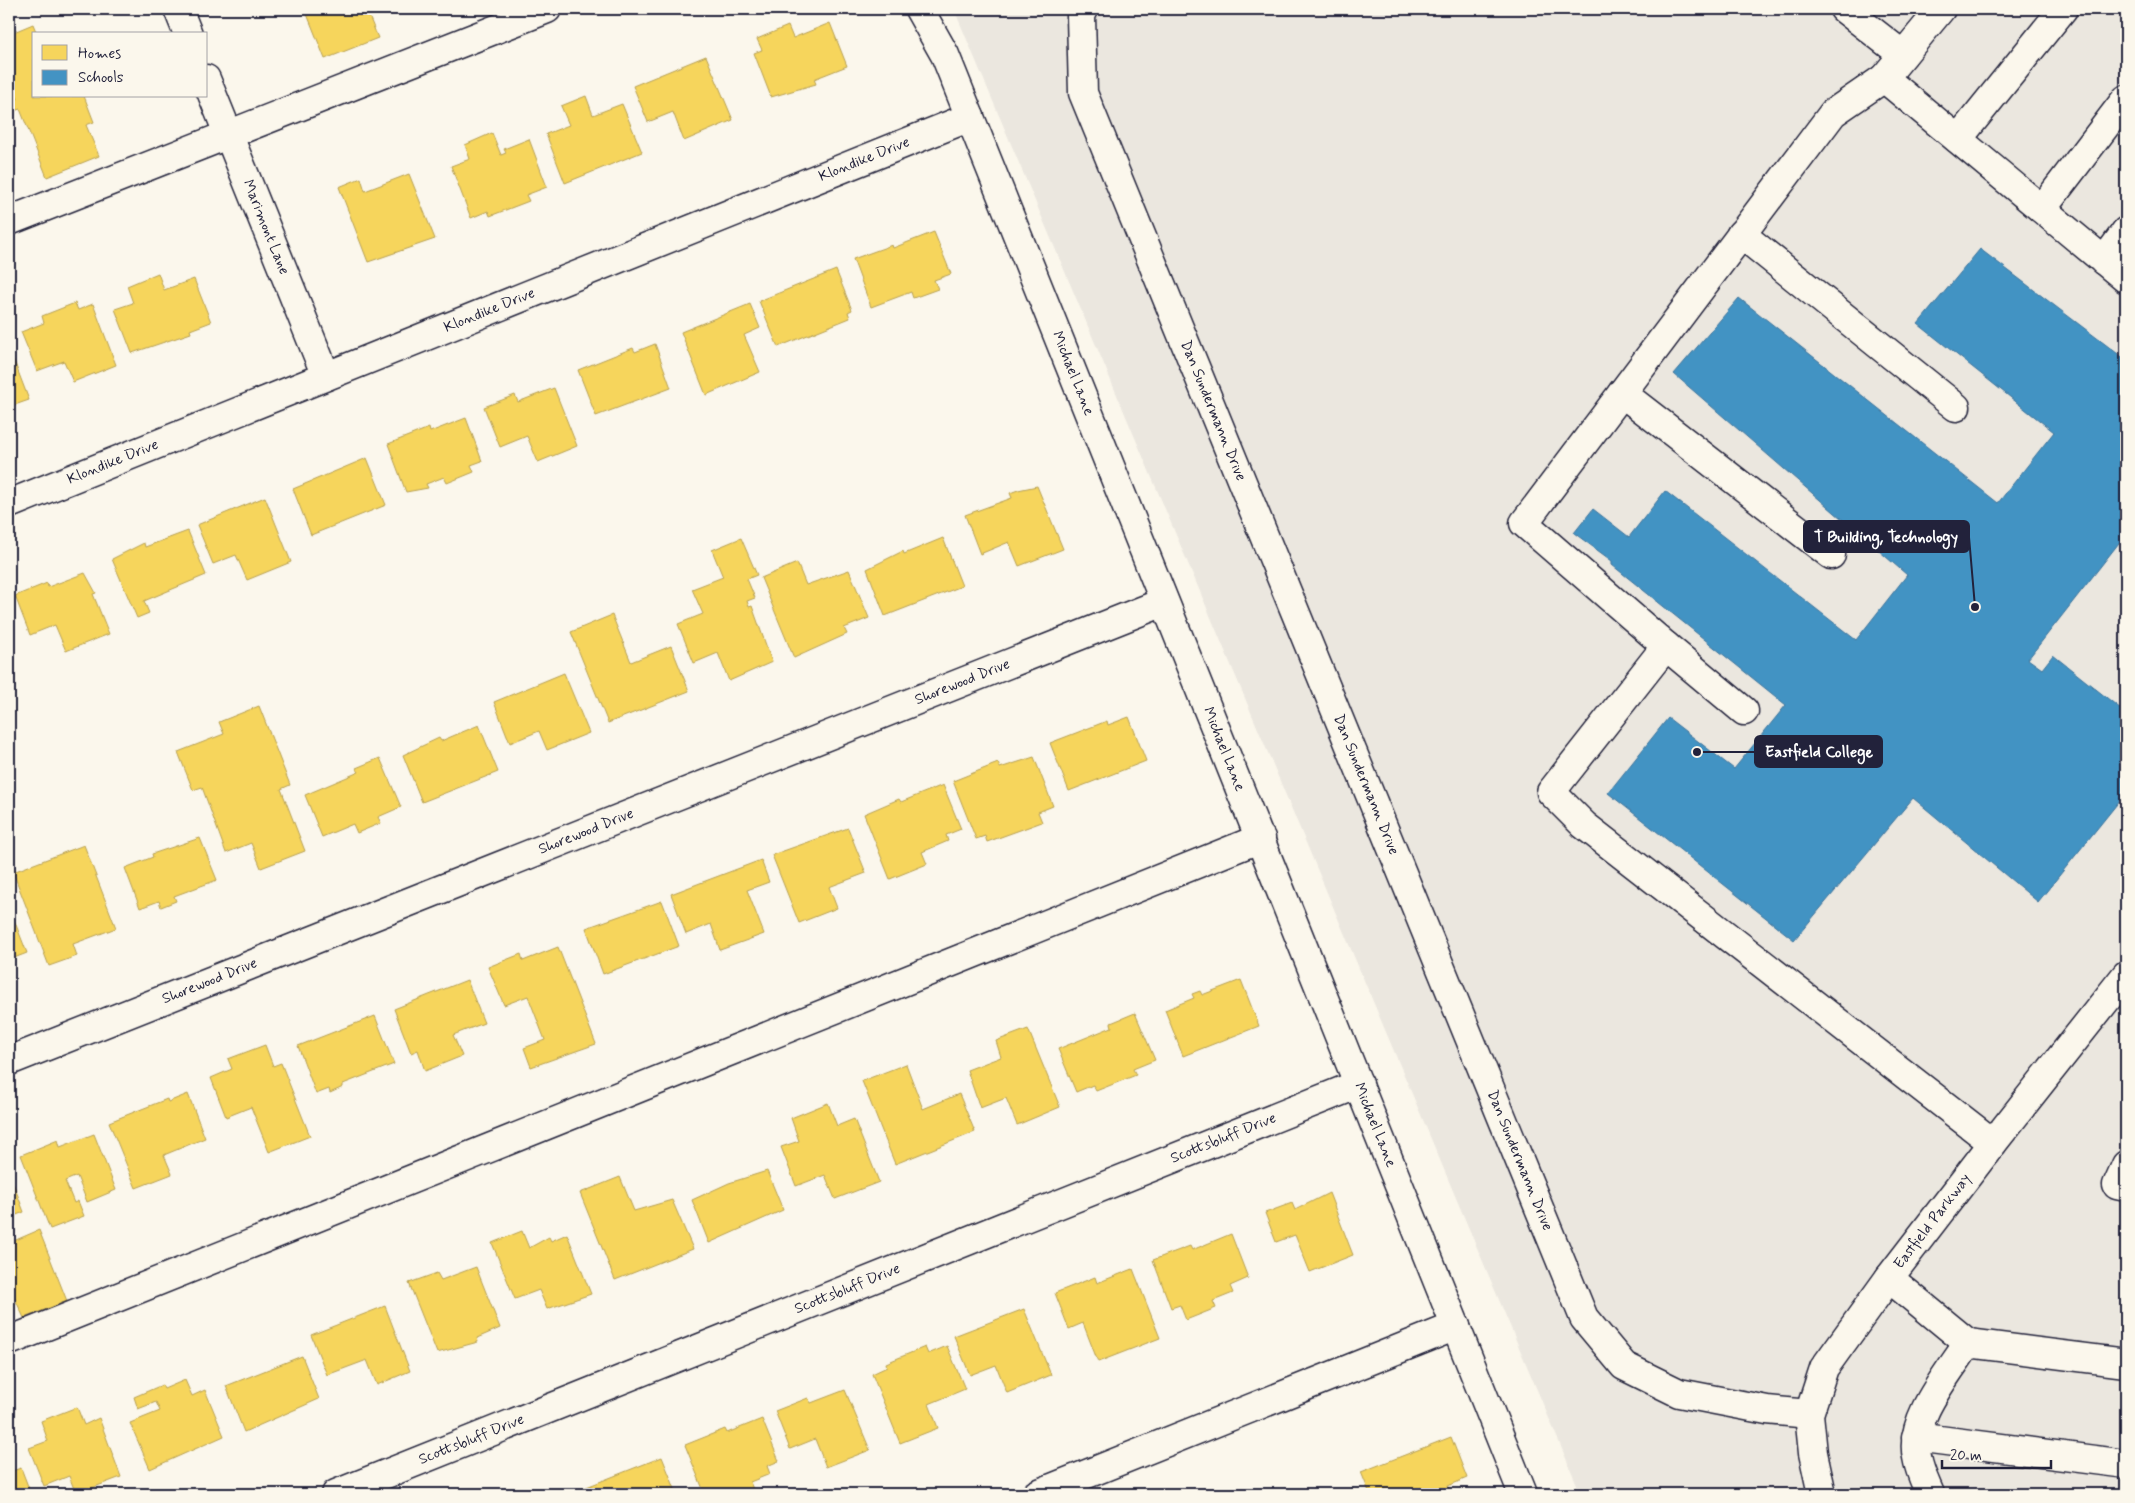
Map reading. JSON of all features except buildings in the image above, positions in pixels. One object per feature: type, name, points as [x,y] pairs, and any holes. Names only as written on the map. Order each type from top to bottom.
[{"type":"street","points":[[178,9],[187,32]]},
{"type":"street","points":[[9,221],[547,9]]},
{"type":"street","name":"Michael Lane","points":[[919,9],[945,55],[1523,1494]]},
{"type":"street","name":"Dan Sundermann Drive","points":[[1084,9],[1081,16],[1083,93],[1584,1318],[1624,1366],[1678,1393],[1767,1410],[1809,1414]]},
{"type":"street","points":[[1844,9],[1903,55]]},
{"type":"street","points":[[1744,711],[1524,523],[1833,113],[1884,78],[1941,9]]},
{"type":"street","points":[[1958,139],[2063,9]]},
{"type":"street","points":[[1884,78],[2126,279]]},
{"type":"street","name":"Marimont Lane","points":[[208,84],[326,376]]},
{"type":"street","points":[[2042,209],[2126,99]]},
{"type":"street","name":"Klondike Drive","points":[[9,504],[970,117]]},
{"type":"street","points":[[2104,261],[2126,232]]},
{"type":"street","points":[[1741,234],[1956,408]]},
{"type":"street","points":[[1622,393],[1831,556]]},
{"type":"street","name":"Shorewood Drive","points":[[9,1060],[1164,602]]},
{"type":"street","points":[[1666,646],[1551,792],[1584,825],[1993,1143]]},
{"type":"street","points":[[9,1341],[1261,838]]},
{"type":"street","name":"Eastfield Parkway","points":[[1822,1494],[1812,1453],[1809,1414],[1824,1368],[1993,1143],[2124,983]]},
{"type":"street","name":"Scottsbluff Drive","points":[[336,1494],[1359,1084]]},
{"type":"street","points":[[2126,1164],[2117,1185],[2126,1187]]},
{"type":"street","points":[[1890,1278],[1968,1343],[2126,1362]]},
{"type":"street","points":[[1037,1494],[1456,1326]]},
{"type":"street","points":[[1930,1494],[1916,1456],[1916,1437],[1922,1414],[1968,1343]]},
{"type":"street","points":[[1916,1437],[2126,1464]]},
{"type":"shaded area","points":[[954,9],[2126,9],[2126,1494],[1581,1494]]},
{"type":"place","name":"T Building, Technology","points":[[1975,607]]},
{"type":"place","name":"Eastfield College","points":[[1697,752]]}]
